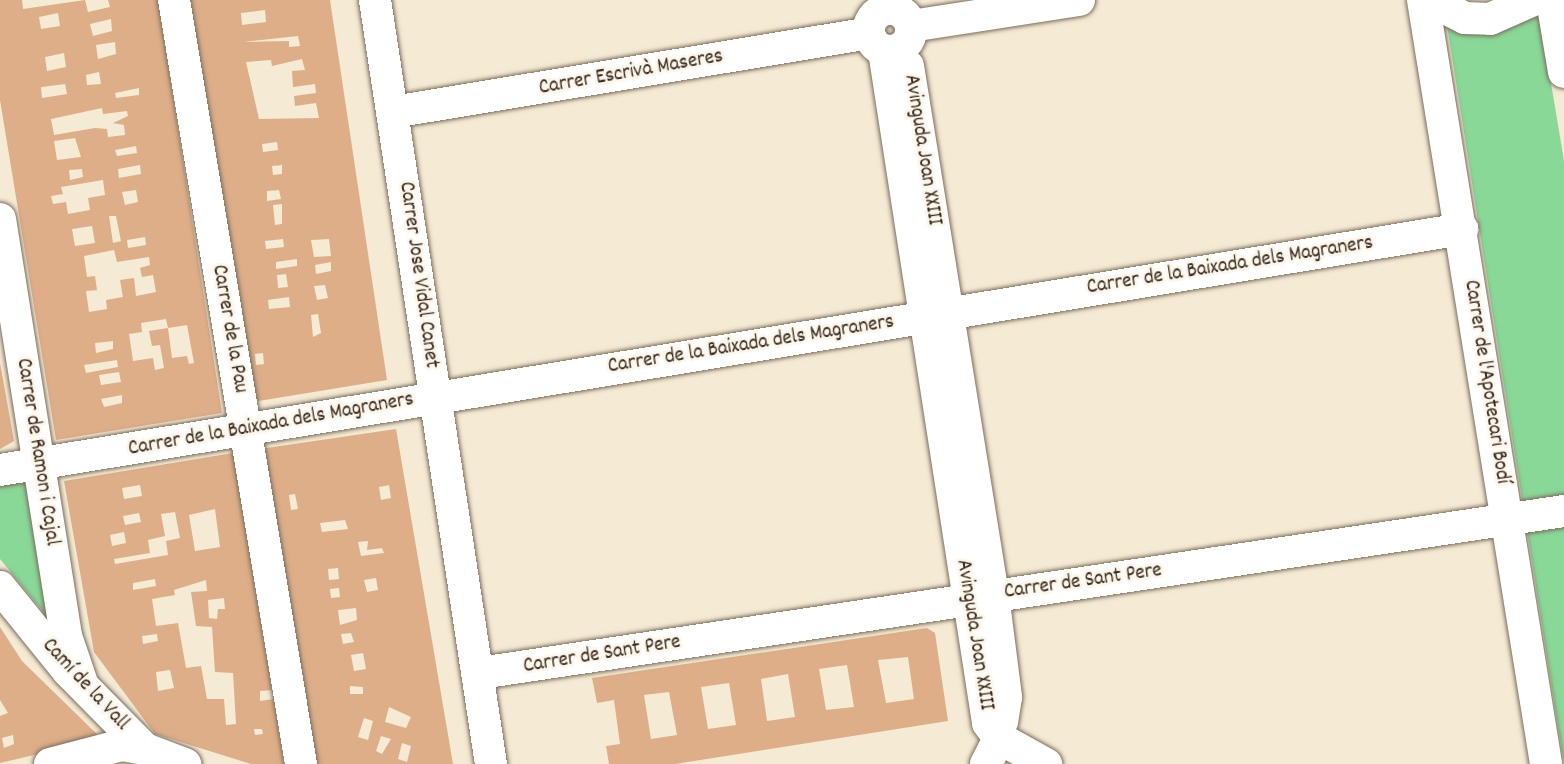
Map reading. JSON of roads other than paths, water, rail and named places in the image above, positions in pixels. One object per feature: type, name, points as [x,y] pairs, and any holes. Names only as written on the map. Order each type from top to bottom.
[{"type":"street","name":"Carrer de la Pau","points":[[174,0],[301,764]]},
{"type":"street","name":"Carrer Jose Vidal Canet","points":[[375,0],[480,673],[491,764]]},
{"type":"street","name":"Carrer Escrivà Maseres","points":[[393,112],[890,22],[1079,0]]},
{"type":"street","name":"Carrer de l'Apotecari Bodí","points":[[1423,0],[1462,229],[1546,764]]},
{"type":"street","points":[[1430,0],[1465,18],[1490,19],[1533,0]]},
{"type":"street","points":[[1552,0],[1564,72]]},
{"type":"street","name":"Avinguda Joan XXIII","points":[[890,22],[981,597],[1006,697],[993,751]]},
{"type":"street","name":"Carrer de Ramon i Cajal","points":[[0,219],[66,636],[82,683]]},
{"type":"street","name":"Carrer de la Baixada dels Magraners","points":[[40,464],[1462,229]]},
{"type":"street","points":[[0,470],[40,464]]},
{"type":"street","name":"Carrer de Sant Pere","points":[[480,673],[1564,511]]},
{"type":"street","name":"Camí de la Vall","points":[[0,587],[149,757],[185,764]]},
{"type":"street","points":[[50,764],[122,745],[149,757]]},
{"type":"street","points":[[993,751],[1046,764]]}]
